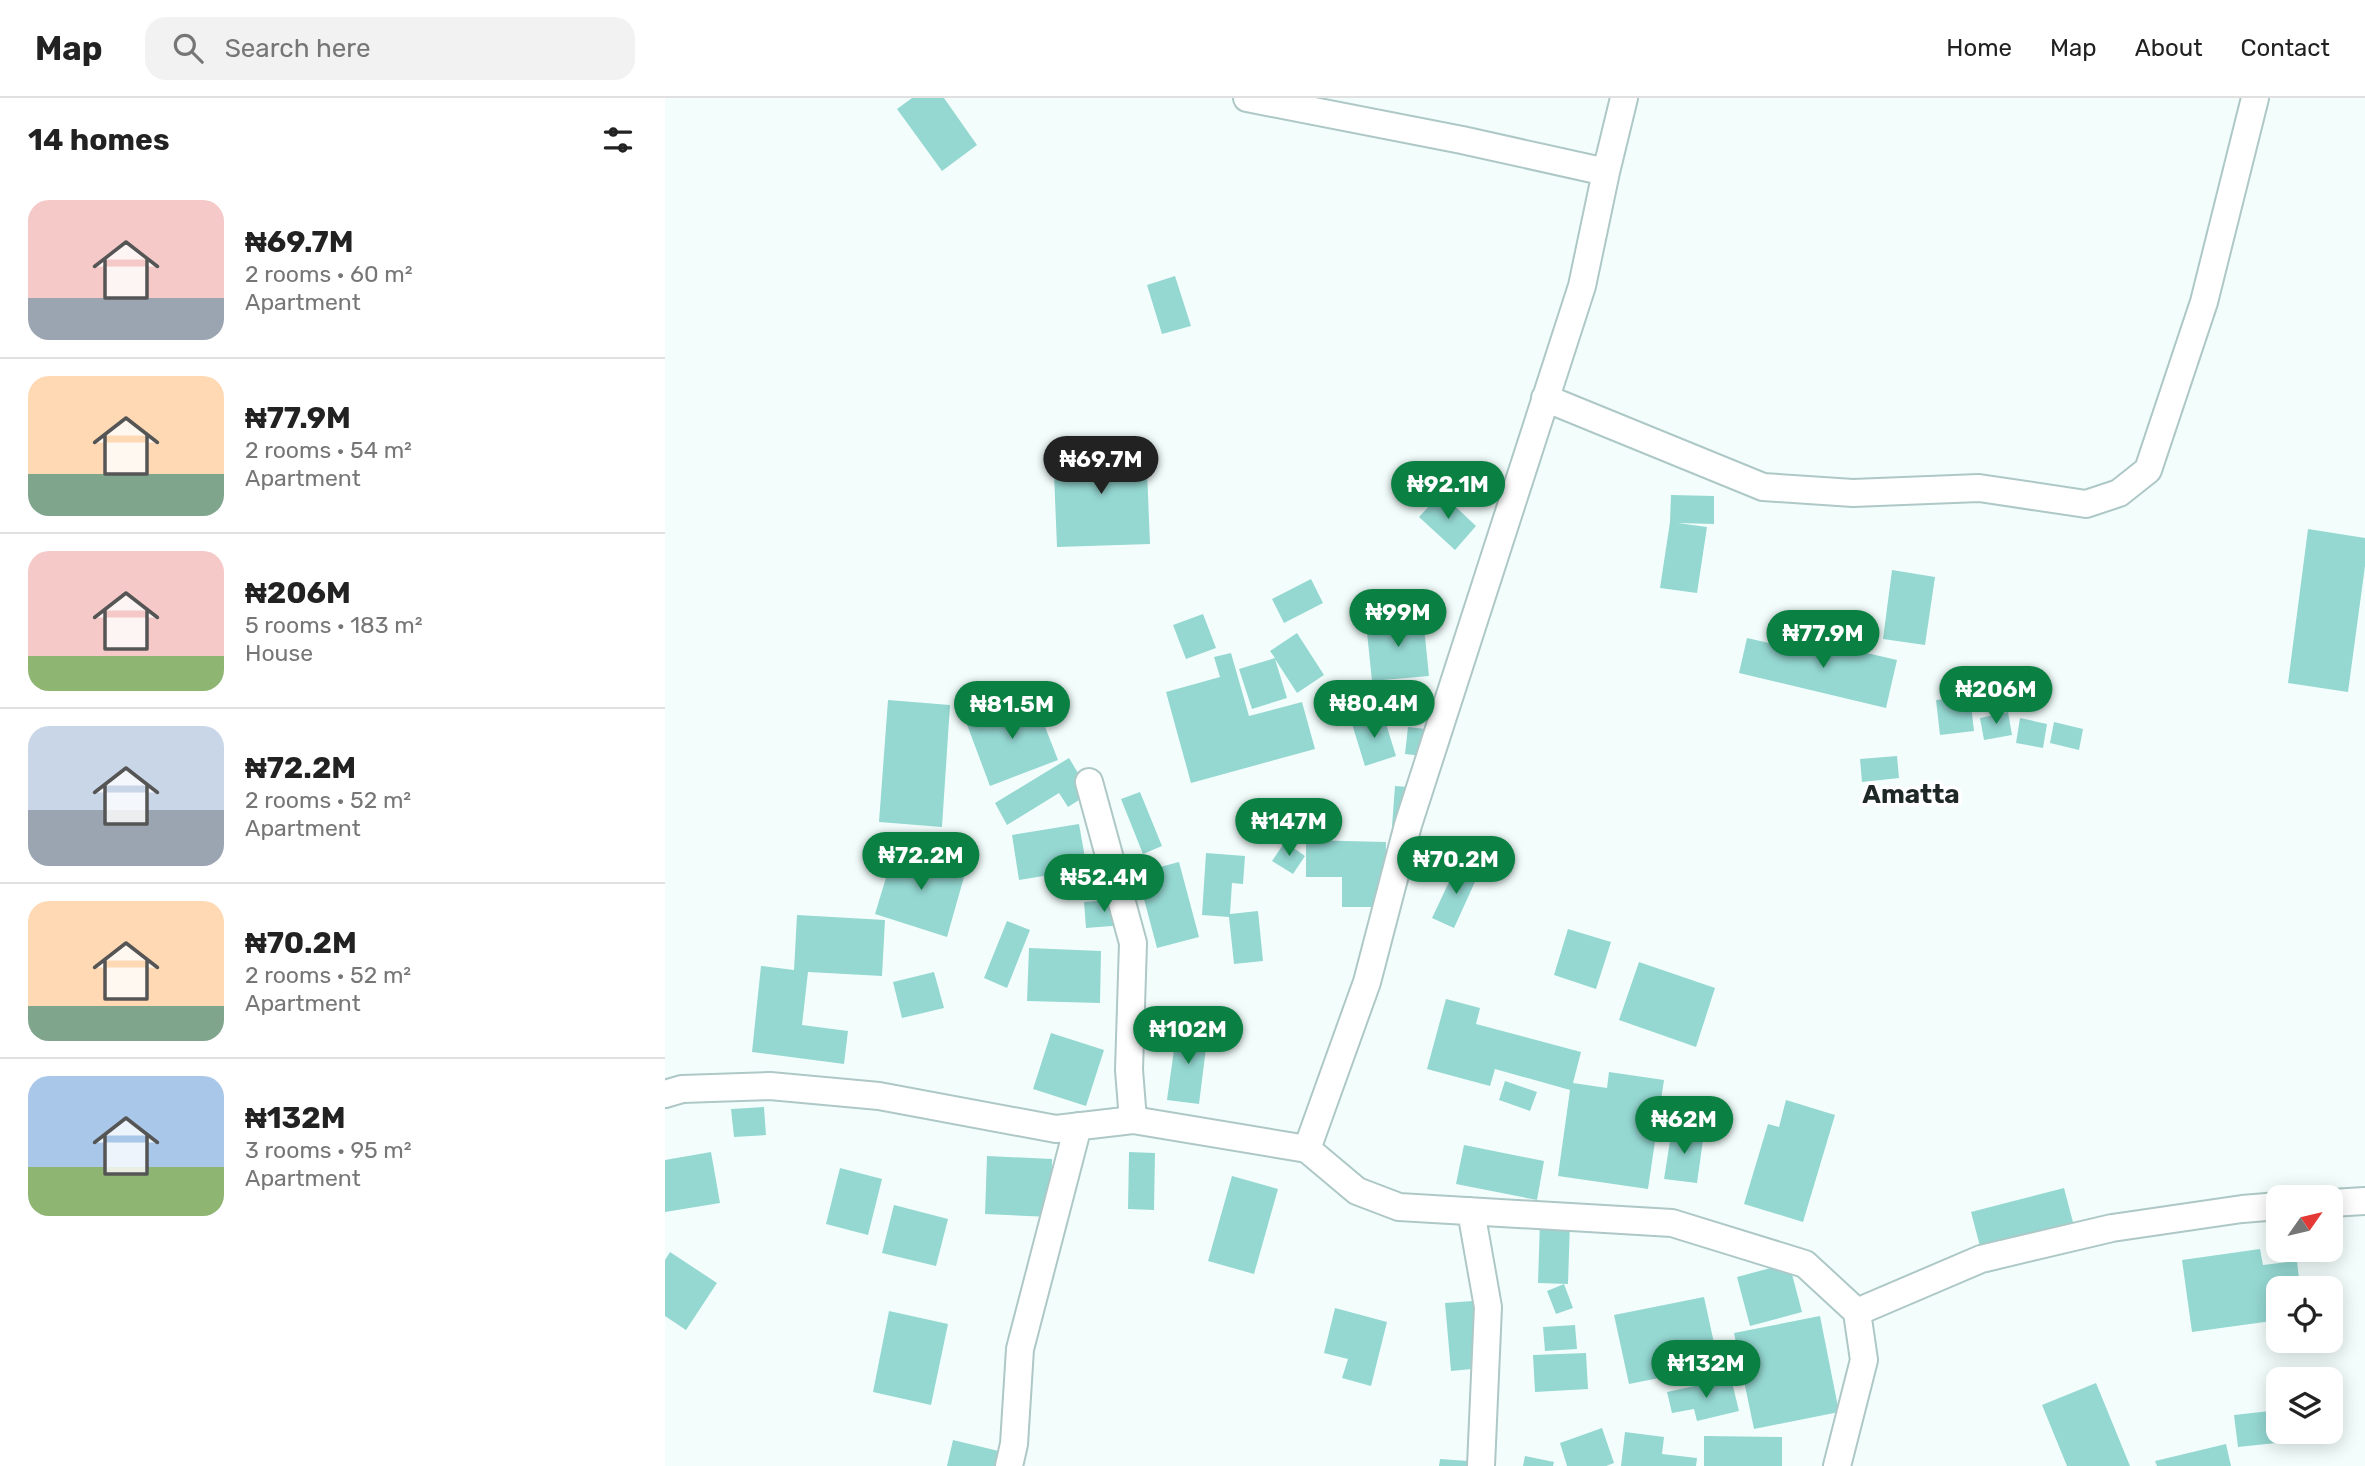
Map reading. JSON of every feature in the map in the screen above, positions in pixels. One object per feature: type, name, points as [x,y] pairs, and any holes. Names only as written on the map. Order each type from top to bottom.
[{"type":"street","points":[[1247,98],[1462,140],[1606,172]]},
{"type":"street","points":[[1307,1149],[1367,982],[1408,825],[1583,286],[1624,98]]},
{"type":"street","points":[[1545,398],[1763,487],[1853,493],[1979,488],[2086,505],[2119,493],[2148,470],[2204,303],[2255,98]]},
{"type":"street","points":[[1089,782],[1133,943],[1129,1070],[1133,1120]]},
{"type":"street","points":[[665,1094],[682,1089],[770,1086],[879,1096],[1056,1129],[1133,1120],[1307,1149],[1357,1191],[1399,1207],[1672,1223],[1805,1264],[1857,1312],[1864,1360],[1837,1466]]},
{"type":"street","points":[[1009,1466],[1014,1444],[1020,1349],[1078,1126]]},
{"type":"street","points":[[2343,1202],[2365,1201]]},
{"type":"street","points":[[1857,1312],[1981,1259],[2112,1228],[2266,1207]]},
{"type":"street","points":[[1471,1211],[1488,1307],[1481,1466]]},
{"type":"building","points":[[912,98],[944,98],[977,145],[942,171],[897,109]]},
{"type":"building","points":[[1175,276],[1191,326],[1162,334],[1147,285]]},
{"type":"building","points":[[1146,446],[1150,544],[1057,547],[1053,449]]},
{"type":"building","points":[[1441,493],[1476,526],[1455,550],[1419,517]]},
{"type":"building","points":[[1671,495],[1714,496],[1714,524],[1678,523],[1707,527],[1697,593],[1660,588],[1670,522]]},
{"type":"building","points":[[2308,529],[2365,538],[2365,566],[2348,692],[2288,683]]},
{"type":"building","points":[[1892,570],[1935,577],[1925,645],[1883,639]]},
{"type":"building","points":[[1311,579],[1323,603],[1284,623],[1272,599]]},
{"type":"building","points":[[1203,614],[1216,648],[1186,659],[1173,625]]},
{"type":"building","points":[[1423,617],[1429,676],[1372,681],[1366,623]]},
{"type":"building","points":[[1297,633],[1324,675],[1297,693],[1275,659],[1287,698],[1252,709],[1239,669],[1275,658],[1270,651]]},
{"type":"building","points":[[1747,638],[1812,653],[1815,641],[1897,660],[1886,708],[1739,673]]},
{"type":"building","points":[[1231,653],[1249,716],[1302,702],[1315,749],[1191,783],[1166,692],[1220,677],[1214,657]]},
{"type":"building","points":[[1033,696],[1058,760],[990,786],[966,722]]},
{"type":"building","points":[[1970,696],[1974,731],[1940,735],[1936,700]]},
{"type":"building","points":[[888,700],[950,705],[942,827],[879,822]]},
{"type":"building","points":[[2008,712],[2012,735],[1984,740],[1980,718]]},
{"type":"building","points":[[1383,714],[1396,756],[1365,766],[1352,724]]},
{"type":"building","points":[[2020,718],[2047,724],[2043,748],[2016,743]]},
{"type":"building","points":[[2054,722],[2083,729],[2079,750],[2050,743]]},
{"type":"building","points":[[1408,727],[1435,730],[1432,757],[1405,754]]},
{"type":"building","points":[[1897,756],[1899,778],[1862,782],[1860,759]]},
{"type":"building","points":[[1069,758],[1090,793],[1068,807],[1059,793],[1007,825],[995,803]]},
{"type":"building","points":[[1395,786],[1421,788],[1418,828],[1392,826]]},
{"type":"building","points":[[1140,792],[1162,846],[1143,854],[1121,799]]},
{"type":"building","points":[[1079,824],[1087,869],[1019,880],[1012,835]]},
{"type":"building","points":[[1306,840],[1386,842],[1385,907],[1342,907],[1342,877],[1306,877]]},
{"type":"building","points":[[1285,842],[1305,856],[1293,874],[1272,861]]},
{"type":"building","points":[[895,848],[966,870],[947,937],[875,914]]},
{"type":"building","points":[[1206,853],[1245,856],[1243,884],[1232,883],[1230,914],[1258,911],[1263,961],[1234,964],[1229,917],[1202,915]]},
{"type":"building","points":[[1179,862],[1199,937],[1157,948],[1137,873]]},
{"type":"building","points":[[1458,863],[1479,873],[1454,928],[1432,918]]},
{"type":"building","points":[[1122,899],[1125,925],[1086,928],[1084,902]]},
{"type":"building","points":[[797,915],[885,920],[882,976],[808,972],[802,1025],[848,1031],[844,1064],[752,1052],[761,966],[794,970]]},
{"type":"building","points":[[1007,921],[1030,930],[1007,988],[984,978]]},
{"type":"building","points":[[1568,929],[1611,942],[1596,989],[1554,975]]},
{"type":"building","points":[[1029,948],[1101,951],[1100,1003],[1027,1001]]},
{"type":"building","points":[[1639,962],[1715,988],[1696,1047],[1619,1020]]},
{"type":"building","points":[[934,972],[944,1008],[902,1018],[893,982]]},
{"type":"building","points":[[1446,999],[1480,1008],[1476,1024],[1581,1052],[1573,1083],[1607,1088],[1609,1072],[1664,1080],[1648,1189],[1558,1176],[1570,1090],[1495,1069],[1490,1086],[1427,1069]]},
{"type":"building","points":[[1177,1028],[1208,1032],[1199,1104],[1167,1100]]},
{"type":"building","points":[[1051,1033],[1104,1050],[1086,1106],[1033,1089]]},
{"type":"building","points":[[1505,1081],[1537,1092],[1530,1111],[1499,1100]]},
{"type":"building","points":[[1786,1100],[1835,1115],[1803,1222],[1744,1204],[1768,1124],[1779,1127]]},
{"type":"building","points":[[764,1107],[766,1135],[734,1137],[731,1109]]},
{"type":"building","points":[[1672,1128],[1704,1133],[1697,1183],[1664,1179]]},
{"type":"building","points":[[1464,1145],[1544,1161],[1537,1200],[1456,1184]]},
{"type":"building","points":[[711,1152],[720,1203],[665,1212],[665,1160]]},
{"type":"building","points":[[1129,1152],[1155,1153],[1154,1210],[1128,1209]]},
{"type":"building","points":[[987,1156],[1052,1159],[1051,1217],[985,1214]]},
{"type":"building","points":[[840,1168],[882,1179],[868,1235],[826,1224]]},
{"type":"building","points":[[1232,1176],[1278,1189],[1254,1274],[1208,1261]]},
{"type":"building","points":[[2064,1188],[2080,1249],[1987,1273],[1971,1212]]},
{"type":"building","points":[[894,1205],[948,1219],[936,1266],[882,1253]]},
{"type":"building","points":[[1540,1221],[1570,1222],[1568,1284],[1538,1283]]},
{"type":"building","points":[[2260,1249],[2263,1265],[2297,1262],[2299,1276],[2266,1276],[2266,1322],[2192,1332],[2182,1260]]},
{"type":"building","points":[[670,1252],[717,1283],[686,1330],[665,1316],[665,1260]]},
{"type":"building","points":[[1789,1263],[1802,1312],[1750,1326],[1737,1277]]},
{"type":"building","points":[[1564,1284],[1573,1308],[1556,1314],[1547,1291]]},
{"type":"building","points":[[1704,1297],[1719,1366],[1629,1384],[1614,1315]]},
{"type":"building","points":[[1487,1300],[1493,1367],[1451,1371],[1445,1303]]},
{"type":"building","points":[[1335,1308],[1387,1322],[1371,1386],[1342,1378],[1348,1359],[1324,1353]]},
{"type":"building","points":[[889,1311],[948,1324],[931,1405],[873,1392]]},
{"type":"building","points":[[1820,1316],[1839,1412],[1754,1429],[1734,1333]]},
{"type":"building","points":[[1575,1325],[1577,1349],[1545,1351],[1543,1327]]},
{"type":"building","points":[[1586,1353],[1588,1389],[1535,1392],[1533,1355]]},
{"type":"building","points":[[1731,1378],[1739,1411],[1697,1421],[1694,1409],[1672,1413],[1667,1392]]},
{"type":"building","points":[[2096,1383],[2130,1466],[2067,1466],[2042,1405]]},
{"type":"building","points":[[2266,1411],[2267,1444],[2238,1447],[2234,1415]]},
{"type":"building","points":[[1602,1428],[1614,1463],[1606,1466],[1567,1466],[1560,1443]]},
{"type":"building","points":[[1625,1432],[1664,1437],[1662,1454],[1697,1458],[1696,1466],[1621,1466]]},
{"type":"building","points":[[1704,1436],[1782,1437],[1782,1466],[1704,1466]]},
{"type":"building","points":[[953,1440],[1011,1454],[1008,1466],[947,1466]]},
{"type":"building","points":[[2226,1444],[2231,1466],[2157,1466],[2155,1461]]},
{"type":"building","points":[[1525,1456],[1554,1462],[1553,1466],[1523,1466]]},
{"type":"building","points":[[1440,1459],[1483,1462],[1483,1466],[1439,1466]]},
{"type":"district","name":"Amatta","points":[[1911,794]]}]
